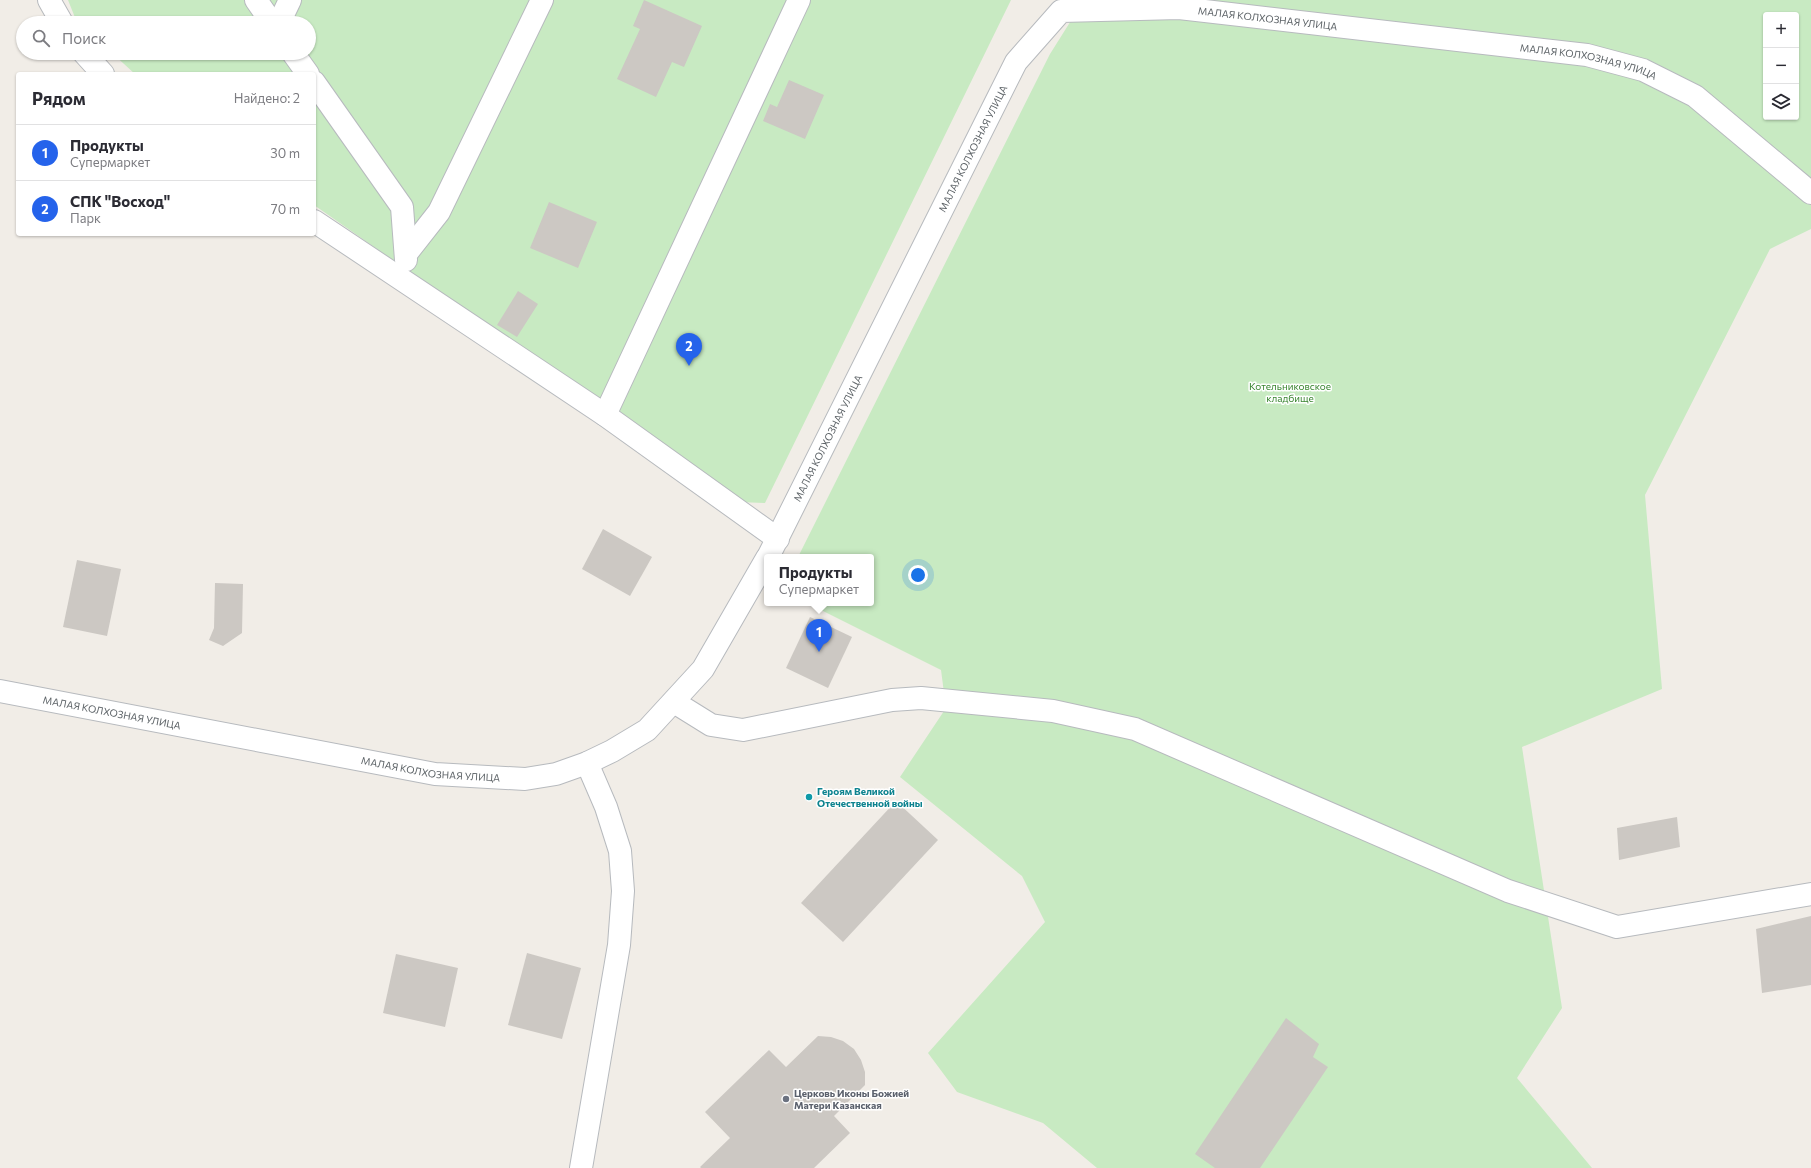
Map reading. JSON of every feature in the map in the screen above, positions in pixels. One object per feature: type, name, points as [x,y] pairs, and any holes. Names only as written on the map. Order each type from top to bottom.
[{"type":"street","points":[[49,0],[58,16]]},
{"type":"street","points":[[256,0],[267,16]]},
{"type":"street","points":[[282,16],[290,0]]},
{"type":"street","points":[[406,254],[439,212],[542,0]]},
{"type":"street","points":[[605,415],[799,0]]},
{"type":"street","name":"МАЛАЯ КОЛХОЗНАЯ УЛИЦА","points":[[771,552],[1016,62],[1063,6],[1261,8],[1587,55],[1643,70],[1695,96],[1811,193]]},
{"type":"street","points":[[90,60],[101,72]]},
{"type":"street","points":[[298,60],[307,72]]},
{"type":"street","points":[[316,85],[402,207],[408,283]]},
{"type":"street","points":[[316,222],[605,415],[771,552]]},
{"type":"street","name":"МАЛАЯ КОЛХОЗНАЯ УЛИЦА","points":[[0,691],[435,774],[525,779],[556,774],[588,763],[612,751],[647,730],[703,669],[764,564]]},
{"type":"street","points":[[674,702],[711,725],[743,730],[892,700],[921,698],[1053,711],[1135,729],[1508,891],[1617,927],[1811,894]]},
{"type":"street","points":[[581,1168],[619,945],[623,891],[620,851],[606,807],[588,763]]},
{"type":"green space","points":[[68,0],[1011,0],[765,503],[739,502],[316,206],[316,72],[133,72],[120,60],[316,60],[316,16],[74,16]]},
{"type":"green space","name":"Котельниковское кладбище","points":[[1084,0],[1811,0],[1811,229],[1770,249],[1645,495],[1662,689],[1522,747],[1562,1008],[1517,1078],[1592,1168],[1097,1168],[1043,1123],[957,1092],[928,1053],[1045,922],[1022,876],[900,777],[946,708],[941,670],[813,606],[874,606],[874,554],[800,554],[1050,54]]},
{"type":"building","points":[[644,0],[702,26],[684,67],[672,62],[656,97],[617,79],[640,29],[633,26]]},
{"type":"building","points":[[789,80],[824,95],[805,139],[763,121],[770,104],[777,107]]},
{"type":"building","points":[[549,202],[597,222],[578,268],[530,248]]},
{"type":"building","points":[[518,291],[538,304],[517,337],[497,325]]},
{"type":"building","points":[[603,529],[652,557],[630,596],[582,569]]},
{"type":"building","points":[[77,560],[121,569],[107,636],[63,627]]},
{"type":"building","points":[[215,583],[243,584],[242,633],[223,646],[209,640],[214,628]]},
{"type":"building","points":[[810,617],[852,637],[828,688],[786,668]]},
{"type":"building","points":[[896,801],[938,840],[843,942],[801,903]]},
{"type":"building","points":[[1677,817],[1680,847],[1619,860],[1617,828]]},
{"type":"building","points":[[1811,916],[1811,985],[1762,993],[1756,929]]},
{"type":"building","points":[[527,953],[581,968],[562,1039],[508,1025]]},
{"type":"building","points":[[396,954],[458,968],[445,1027],[383,1013]]},
{"type":"building","points":[[1286,1018],[1319,1044],[1313,1057],[1328,1067],[1260,1168],[1215,1168],[1195,1154]]},
{"type":"building","name":"Церковь Иконы Божией Матери Казанская","points":[[818,1036],[831,1037],[843,1041],[854,1049],[861,1060],[865,1072],[865,1085],[834,1116],[850,1133],[814,1168],[701,1168],[700,1167],[730,1138],[705,1112],[769,1050],[786,1067]]},
{"type":"place","name":"СПК \"Восход\"","points":[[689,366]]},
{"type":"place","name":"Продукты","points":[[819,652]]},
{"type":"place","name":"Героям Великой Отечественной войны","points":[[809,797]]},
{"type":"place","name":"Церковь Иконы Божией Матери Казанская","points":[[786,1099]]}]
